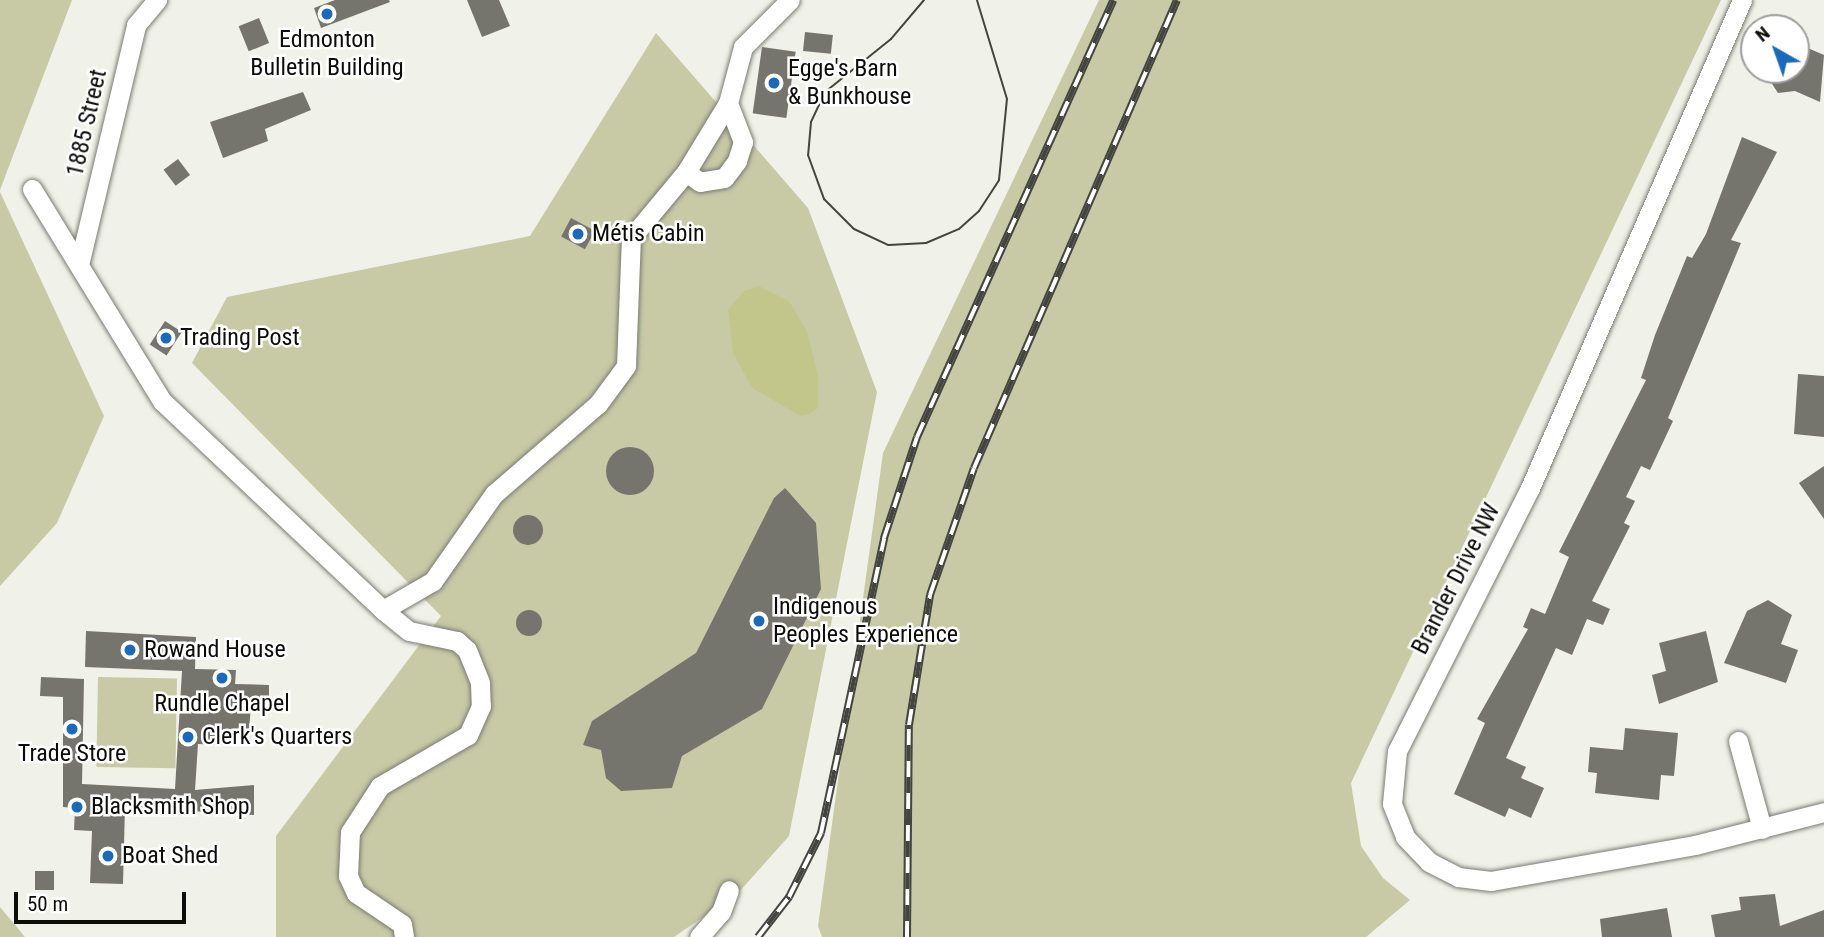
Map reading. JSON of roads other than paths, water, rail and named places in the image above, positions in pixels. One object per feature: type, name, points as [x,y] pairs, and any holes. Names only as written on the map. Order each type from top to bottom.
[{"type":"street","name":"1885 Street","points":[[79,265],[136,25],[157,0]]},
{"type":"street","points":[[383,610],[433,581],[509,477],[598,404],[626,366],[631,238],[686,172],[728,103],[743,47],[790,0]]},
{"type":"street","name":"Brander Drive NW","points":[[1742,0],[1530,488],[1397,751],[1390,786],[1397,821],[1416,852],[1443,871],[1474,880],[1627,859],[1762,829],[1824,812]]},
{"type":"street","points":[[686,172],[710,184],[737,161],[743,142],[728,103]]},
{"type":"street","points":[[32,189],[79,265],[129,356],[162,401],[383,610],[409,631],[457,641],[480,683],[478,717],[468,736],[380,786],[349,832],[348,876],[356,893],[401,924],[404,937]]},
{"type":"street","points":[[1738,741],[1762,829]]},
{"type":"street","points":[[699,937],[721,912],[729,890]]},
{"type":"tram line","points":[[924,0],[891,39],[825,92],[811,122],[808,155],[824,199],[854,229],[889,245],[926,243],[959,229],[979,211],[999,180],[1007,99],[977,0]]},
{"type":"railway","points":[[758,937],[789,897],[821,833],[884,538],[917,437],[1113,0]]},
{"type":"railway","points":[[907,937],[909,725],[930,595],[974,468],[1177,0]]},
{"type":"place","name":"Edmonton Bulletin Building","points":[[327,14]]},
{"type":"place","name":"Egge's Barn & Bunkhouse","points":[[774,83]]},
{"type":"place","name":"Métis Cabin","points":[[578,234]]},
{"type":"place","name":"Trading Post","points":[[166,338]]},
{"type":"place","name":"Indigenous Peoples Experience","points":[[759,621]]},
{"type":"place","name":"Rowand House","points":[[130,650]]},
{"type":"place","name":"Rundle Chapel","points":[[222,678]]},
{"type":"place","name":"Trade Store","points":[[72,729]]},
{"type":"place","name":"Clerk's Quarters","points":[[188,737]]},
{"type":"place","name":"Blacksmith Shop","points":[[77,807]]},
{"type":"place","name":"Boat Shed","points":[[108,856]]}]
